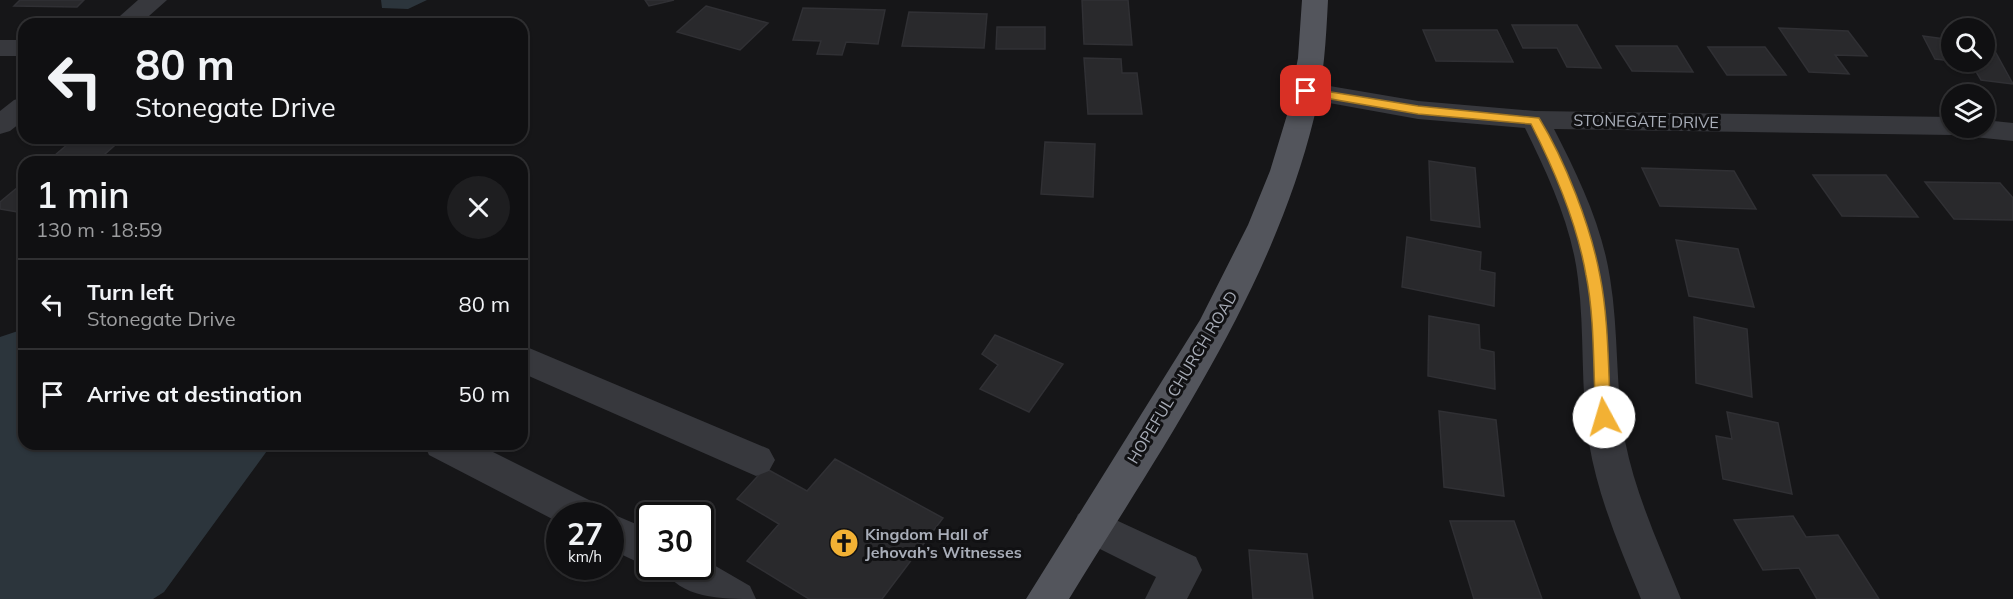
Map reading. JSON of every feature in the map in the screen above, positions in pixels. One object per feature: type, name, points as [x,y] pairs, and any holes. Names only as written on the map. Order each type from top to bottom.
[{"type":"main road","name":"HOPEFUL CHURCH ROAD","points":[[1046,599],[1208,339],[1249,261],[1275,199],[1306,91],[1315,23],[1315,0]]},
{"type":"street","points":[[132,18],[154,0]]},
{"type":"street","points":[[0,48],[18,48]]},
{"type":"street","name":"STONEGATE DRIVE","points":[[1306,91],[1418,110],[1535,120],[1941,126]]},
{"type":"street","points":[[0,125],[18,111]]},
{"type":"street","points":[[1535,120],[1553,155],[1586,244],[1594,278],[1599,372],[1606,440],[1619,497],[1661,599]]},
{"type":"street","points":[[1995,130],[2013,132]]},
{"type":"street","points":[[528,361],[756,459]]},
{"type":"street","points":[[454,450],[556,502]]},
{"type":"street","points":[[1092,526],[1182,570],[1165,599]]},
{"type":"street","points":[[704,580],[736,599]]},
{"type":"shaded area","points":[[381,0],[427,0],[408,9],[382,8]]},
{"type":"shaded area","points":[[18,331],[18,450],[268,450],[164,592],[153,599],[0,599],[0,337]]},
{"type":"building","points":[[20,0],[84,0],[77,7],[14,6]]},
{"type":"building","points":[[645,0],[674,0],[649,6]]},
{"type":"building","points":[[1082,0],[1128,0],[1132,45],[1084,44]]},
{"type":"building","points":[[706,6],[768,23],[740,50],[677,32]]},
{"type":"building","points":[[803,8],[885,10],[878,44],[846,42],[842,55],[817,54],[821,41],[793,40]]},
{"type":"building","points":[[909,12],[987,14],[984,48],[902,46]]},
{"type":"building","points":[[1512,25],[1577,25],[1601,68],[1567,67],[1557,48],[1523,48]]},
{"type":"building","points":[[997,27],[1045,27],[1045,49],[996,49]]},
{"type":"building","points":[[1779,28],[1848,31],[1867,56],[1835,55],[1849,74],[1809,72]]},
{"type":"building","points":[[1423,30],[1497,30],[1513,62],[1436,61]]},
{"type":"building","points":[[1923,36],[1941,38],[1941,60],[1935,59]]},
{"type":"building","points":[[1616,46],[1677,46],[1693,72],[1632,71]]},
{"type":"building","points":[[1708,47],[1765,47],[1786,75],[1727,75]]},
{"type":"building","points":[[1995,51],[2013,84],[1981,80],[1976,72],[1995,72]]},
{"type":"building","points":[[1084,58],[1121,59],[1122,73],[1137,73],[1142,114],[1088,114]]},
{"type":"building","points":[[1045,142],[1095,144],[1093,197],[1041,194]]},
{"type":"building","points":[[68,144],[116,144],[103,156],[54,156]]},
{"type":"building","points":[[1429,161],[1475,168],[1480,227],[1431,220]]},
{"type":"building","points":[[1642,168],[1734,171],[1756,209],[1660,206]]},
{"type":"building","points":[[1813,175],[1886,175],[1918,217],[1842,216]]},
{"type":"building","points":[[1925,182],[2000,183],[2013,198],[2013,220],[1954,219]]},
{"type":"building","points":[[18,187],[18,212],[0,209],[0,202]]},
{"type":"building","points":[[1407,237],[1481,252],[1480,270],[1495,273],[1494,306],[1402,287]]},
{"type":"building","points":[[1676,240],[1738,249],[1754,307],[1689,296]]},
{"type":"building","points":[[1429,316],[1479,325],[1480,349],[1494,352],[1495,389],[1428,376]]},
{"type":"building","points":[[1694,317],[1747,329],[1752,397],[1696,383]]},
{"type":"building","points":[[995,335],[1063,364],[1029,412],[980,389],[998,365],[982,354]]},
{"type":"building","points":[[1439,411],[1496,420],[1504,496],[1444,487]]},
{"type":"building","points":[[1727,412],[1778,423],[1792,494],[1723,479],[1716,436],[1732,439]]},
{"type":"building","name":"Kingdom Hall of Jehovah’s Witnesses","points":[[835,459],[943,518],[882,599],[809,599],[747,561],[779,524],[737,499],[765,468],[807,491]]},
{"type":"building","points":[[1793,516],[1806,537],[1838,535],[1879,599],[1817,599],[1799,568],[1763,570],[1734,520]]},
{"type":"building","points":[[1450,521],[1514,521],[1542,599],[1474,599]]},
{"type":"building","points":[[1249,550],[1307,554],[1313,599],[1253,599]]},
{"type":"place","name":"Kingdom Hall of Jehovah’s Witnesses","points":[[844,543]]},
{"type":"route","points":[[1306,91],[1418,110],[1535,120],[1553,155],[1586,244],[1594,278],[1604,417]]}]
